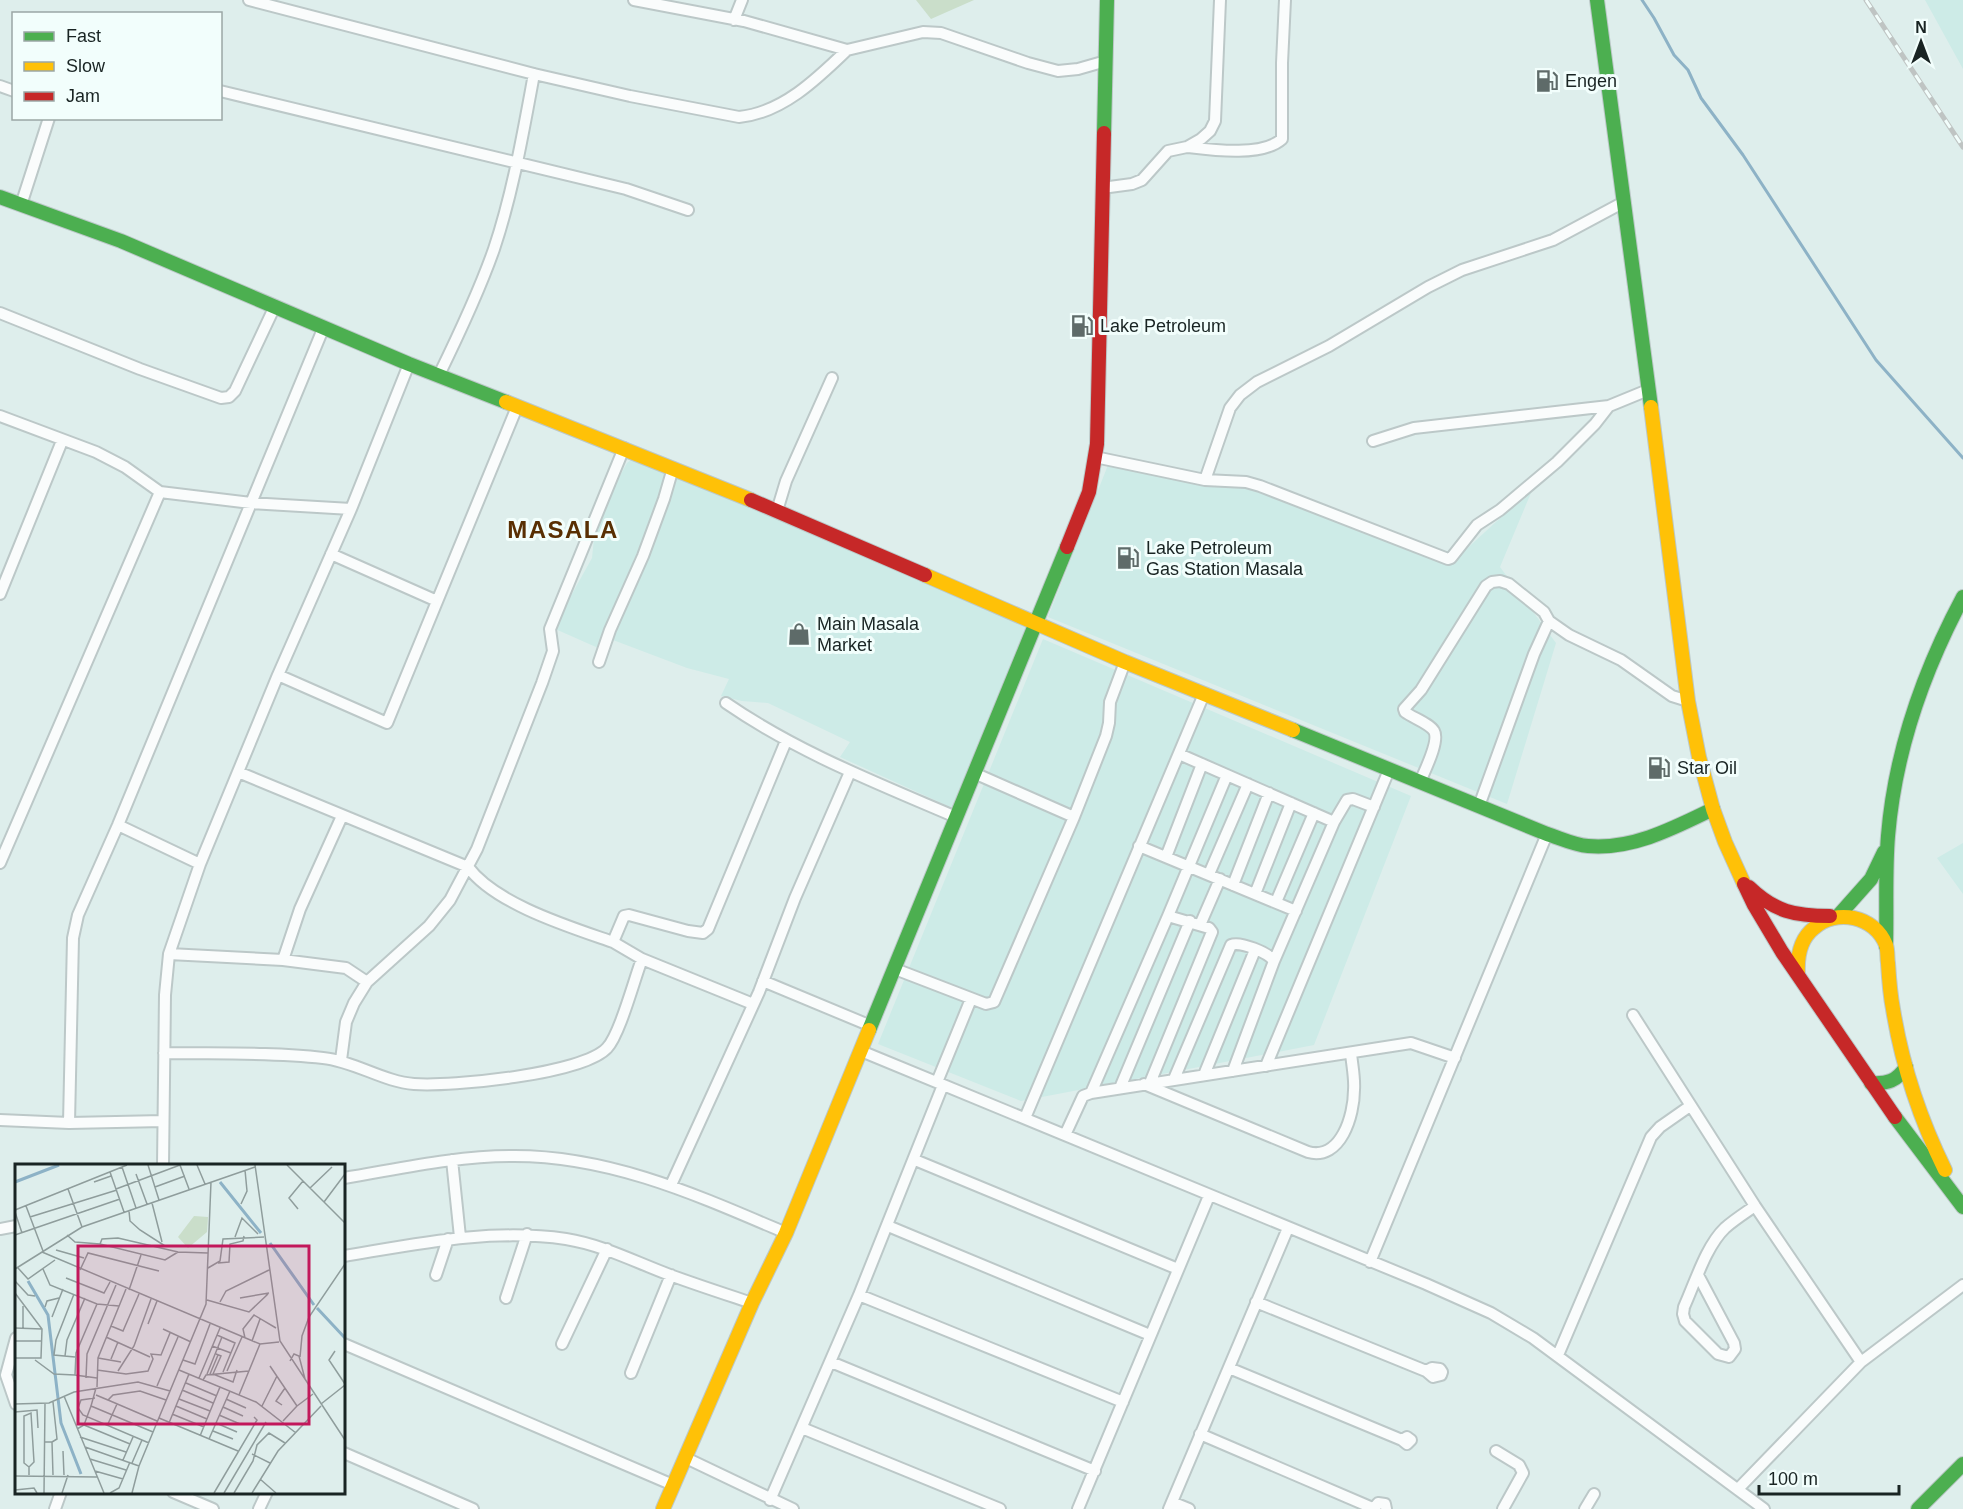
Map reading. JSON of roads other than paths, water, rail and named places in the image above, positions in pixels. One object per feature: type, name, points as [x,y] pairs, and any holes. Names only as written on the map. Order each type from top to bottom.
[{"type":"main road","points":[[663,1509],[752,1303],[786,1233],[1089,492],[1097,444],[1107,0]]},
{"type":"main road","points":[[1597,0],[1688,701],[1699,757],[1713,809],[1742,881],[1767,928],[1871,1083],[1963,1206]]},
{"type":"main road","points":[[0,197],[120,241],[275,306],[323,329],[673,468],[1125,662],[1547,834],[1587,846],[1615,846],[1644,840],[1713,809]]},
{"type":"main road","points":[[1798,974],[1798,955],[1807,935],[1815,926],[1835,916],[1867,886],[1880,864],[1888,835],[1899,765],[1913,709],[1935,655],[1963,597]]},
{"type":"main road","points":[[1888,835],[1887,946],[1892,1005],[1906,1067],[1930,1140],[1963,1206]]},
{"type":"main road","points":[[1742,881],[1761,900],[1774,908],[1799,915],[1850,916],[1866,922],[1887,946]]},
{"type":"main road","points":[[1871,1083],[1893,1082],[1906,1067]]},
{"type":"main road","points":[[1918,1509],[1963,1464]]},
{"type":"street","points":[[249,0],[534,74],[630,96],[739,117],[772,109],[817,79],[848,50]]},
{"type":"street","points":[[634,0],[734,20],[848,50],[923,32],[941,33],[1058,71],[1078,69],[1106,61]]},
{"type":"street","points":[[734,20],[742,0]]},
{"type":"street","points":[[1187,147],[1210,131],[1215,121],[1220,0]]},
{"type":"street","points":[[1102,188],[1132,184],[1142,180],[1168,151],[1187,147],[1241,150],[1276,144],[1282,139],[1285,0]]},
{"type":"street","points":[[439,375],[480,286],[494,248],[517,164],[534,74]]},
{"type":"street","points":[[222,91],[626,189],[688,210]]},
{"type":"street","points":[[21,205],[48,120]]},
{"type":"street","points":[[1205,480],[1230,408],[1240,395],[1257,382],[1320,351],[1428,287],[1462,270],[1553,240],[1624,202]]},
{"type":"street","points":[[0,313],[140,369],[221,398],[230,398],[275,306]]},
{"type":"street","points":[[69,1123],[73,938],[78,915],[118,825],[323,329]]},
{"type":"street","points":[[163,1164],[165,995],[169,954],[200,864],[278,675],[351,509],[409,364]]},
{"type":"street","points":[[777,511],[790,471],[832,378]]},
{"type":"street","points":[[1373,441],[1414,428],[1609,405],[1648,390]]},
{"type":"street","points":[[1095,457],[1205,480],[1246,482],[1260,486],[1448,559],[1477,525],[1500,510],[1557,462],[1595,424],[1609,405]]},
{"type":"street","points":[[278,675],[387,723],[517,407]]},
{"type":"street","points":[[0,416],[96,452],[125,467],[160,492],[251,502],[351,509]]},
{"type":"street","points":[[0,594],[62,441]]},
{"type":"street","points":[[342,1060],[346,1022],[367,982],[429,926],[450,900],[477,849],[553,651],[550,628],[624,448]]},
{"type":"street","points":[[599,662],[609,630],[643,556],[673,468]]},
{"type":"street","points":[[0,864],[160,492]]},
{"type":"street","points":[[332,554],[437,601]]},
{"type":"street","points":[[1420,782],[1435,744],[1435,737],[1430,728],[1405,712],[1404,709],[1421,690],[1485,586],[1492,582],[1509,584],[1544,612],[1549,621],[1569,635],[1621,660],[1672,696],[1688,701]]},
{"type":"street","points":[[1479,806],[1534,654],[1549,621]]},
{"type":"street","points":[[895,969],[971,999],[991,1004],[998,997],[1106,736],[1110,702],[1125,662]]},
{"type":"street","points":[[1025,1118],[1204,694]]},
{"type":"street","points":[[726,702],[786,741],[850,772],[956,817]]},
{"type":"street","points":[[613,942],[624,916],[629,915],[688,931],[703,933],[708,929],[786,741]]},
{"type":"street","points":[[1179,754],[1334,822]]},
{"type":"street","points":[[1166,856],[1202,764]]},
{"type":"street","points":[[1266,1066],[1389,770]]},
{"type":"street","points":[[238,772],[468,867],[476,878],[504,899],[613,942],[642,959],[753,1004]]},
{"type":"street","points":[[671,1185],[763,981],[795,898],[850,772]]},
{"type":"street","points":[[974,773],[1074,817]]},
{"type":"street","points":[[1091,1093],[1227,775]]},
{"type":"street","points":[[1209,874],[1248,784]]},
{"type":"street","points":[[1233,885],[1269,793]]},
{"type":"street","points":[[1233,1071],[1274,961],[1334,822],[1347,800],[1353,799],[1374,807]]},
{"type":"street","points":[[1255,894],[1291,803]]},
{"type":"street","points":[[1276,903],[1314,813]]},
{"type":"street","points":[[283,960],[300,909],[342,816]]},
{"type":"street","points":[[118,825],[200,864]]},
{"type":"street","points":[[1370,1262],[1547,834]]},
{"type":"street","points":[[1140,846],[1296,911]]},
{"type":"street","points":[[1120,1088],[1195,923],[1220,879]]},
{"type":"street","points":[[1147,1084],[1211,938],[1211,930],[1168,916]]},
{"type":"street","points":[[1174,1079],[1231,945],[1239,943],[1271,957],[1274,961]]},
{"type":"street","points":[[1204,1075],[1255,950]]},
{"type":"street","points":[[169,954],[283,960],[346,968],[367,982]]},
{"type":"street","points":[[164,1053],[275,1054],[342,1060],[413,1084],[488,1080],[572,1066],[592,1059],[607,1048],[616,1035],[642,959]]},
{"type":"street","points":[[763,981],[872,1026]]},
{"type":"street","points":[[770,1500],[831,1362],[915,1160],[971,999]]},
{"type":"street","points":[[1633,1015],[1755,1206],[1861,1362]]},
{"type":"street","points":[[1065,1135],[1083,1096],[1091,1093],[1411,1043],[1455,1058]]},
{"type":"street","points":[[861,1051],[1370,1262],[1513,1324],[1764,1509]]},
{"type":"street","points":[[1147,1084],[1308,1152],[1320,1154],[1337,1143],[1352,1107],[1354,1088],[1351,1053]]},
{"type":"street","points":[[1558,1355],[1651,1137],[1660,1127],[1690,1106]]},
{"type":"street","points":[[0,1120],[69,1123],[163,1121]]},
{"type":"street","points":[[345,1178],[452,1161],[510,1156],[551,1157],[620,1169],[671,1185],[786,1233]]},
{"type":"street","points":[[915,1160],[1178,1269]]},
{"type":"street","points":[[436,1275],[454,1238],[452,1161]]},
{"type":"street","points":[[1078,1509],[1209,1196]]},
{"type":"street","points":[[1698,1275],[1734,1343],[1735,1349],[1729,1357],[1719,1354],[1685,1321],[1684,1307],[1698,1275],[1713,1244],[1723,1230],[1755,1206]]},
{"type":"street","points":[[0,1228],[15,1226]]},
{"type":"street","points":[[888,1226],[1150,1335]]},
{"type":"street","points":[[1189,1509],[1170,1505],[1288,1228]]},
{"type":"street","points":[[506,1298],[527,1234]]},
{"type":"street","points":[[345,1256],[454,1238],[527,1234],[568,1239],[607,1249],[671,1275],[752,1303]]},
{"type":"street","points":[[562,1344],[607,1249]]},
{"type":"street","points":[[631,1372],[671,1275]]},
{"type":"street","points":[[1738,1489],[1861,1362],[1963,1285]]},
{"type":"street","points":[[859,1295],[1123,1402]]},
{"type":"street","points":[[1257,1302],[1426,1371]]},
{"type":"street","points":[[15,1342],[6,1375],[15,1401]]},
{"type":"street","points":[[345,1344],[673,1485]]},
{"type":"street","points":[[831,1362],[1095,1471]]},
{"type":"street","points":[[1228,1368],[1402,1440]]},
{"type":"street","points":[[802,1428],[1000,1509]]},
{"type":"street","points":[[1200,1434],[1378,1509]]},
{"type":"street","points":[[1496,1451],[1519,1465],[1523,1473],[1503,1509]]},
{"type":"street","points":[[345,1453],[473,1509]]},
{"type":"street","points":[[686,1458],[793,1509]]},
{"type":"street","points":[[55,1509],[60,1494]]},
{"type":"street","points":[[178,1494],[213,1509]]},
{"type":"street","points":[[260,1509],[266,1494]]},
{"type":"street","points":[[1585,1509],[1594,1494]]},
{"type":"waterway","points":[[1642,0],[1674,55],[1688,70],[1701,98],[1743,155],[1876,360],[1963,458]]},
{"type":"railway","points":[[1866,0],[1963,147]]},
{"type":"place","name":"Engen","points":[[1547,81]]},
{"type":"place","name":"Lake Petroleum","points":[[1082,326]]},
{"type":"place","name":"Lake Petroleum Gas Station Masala","points":[[1128,558]]},
{"type":"place","name":"Main Masala Market","points":[[799,634]]},
{"type":"place","name":"Star Oil","points":[[1659,768]]},
{"type":"district","name":"MASALA","points":[[563,530]]}]
